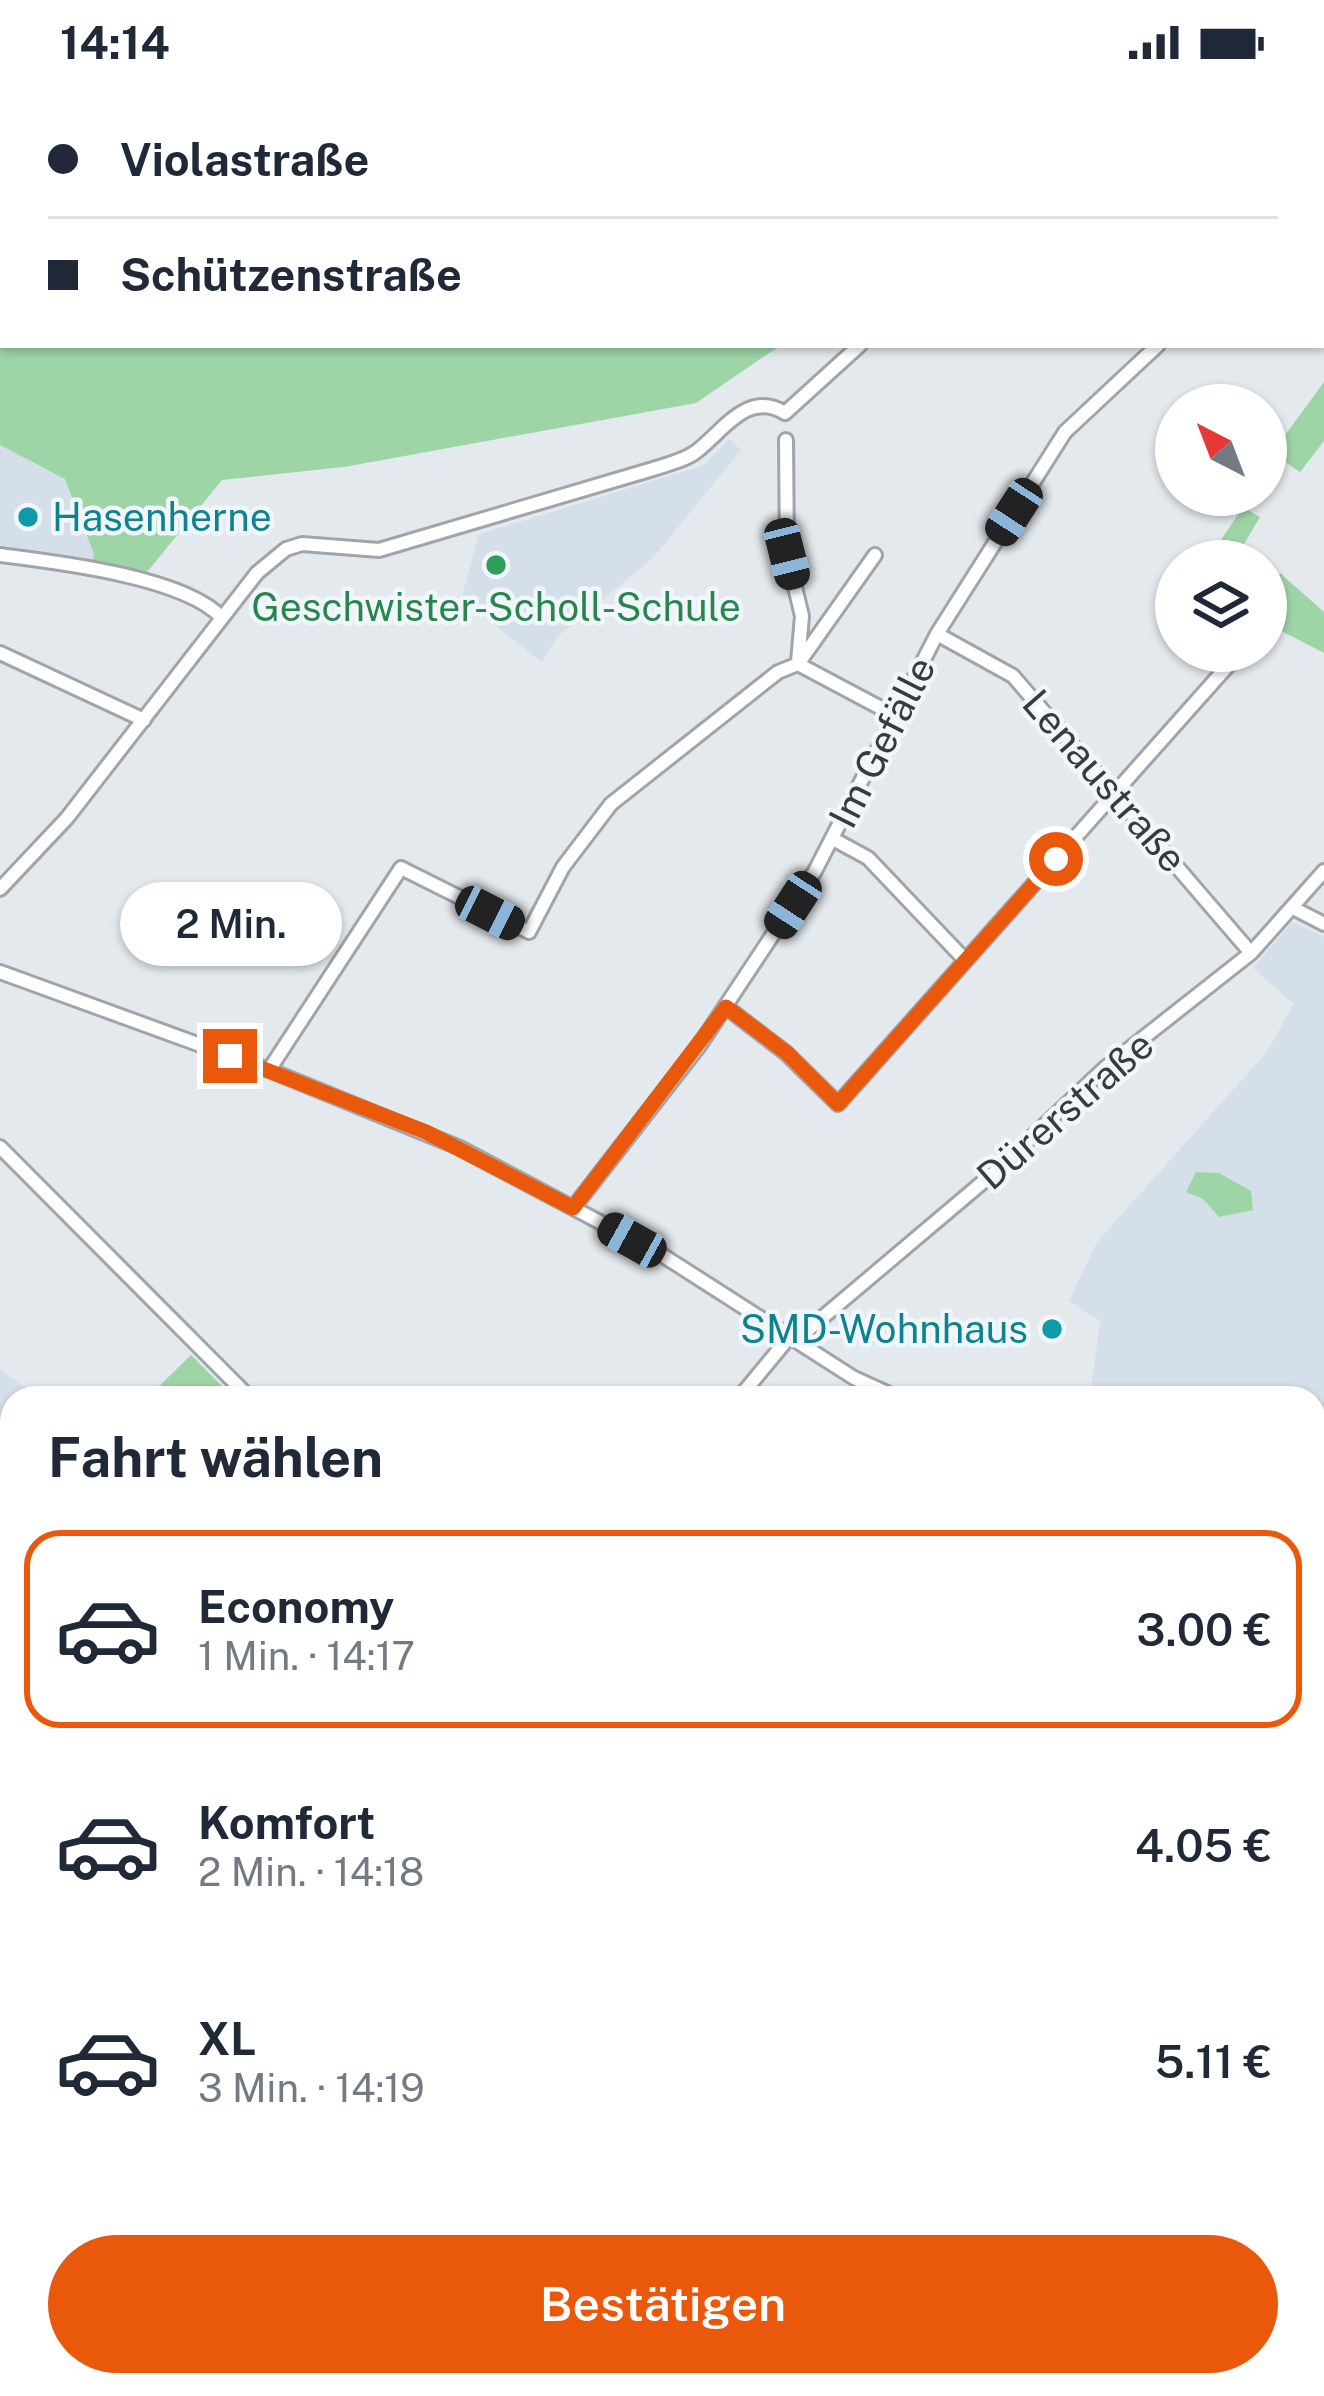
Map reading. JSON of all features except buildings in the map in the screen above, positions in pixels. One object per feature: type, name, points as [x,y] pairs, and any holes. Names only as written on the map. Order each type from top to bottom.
[{"type":"street","points":[[0,889],[67,818],[257,572],[286,549],[314,543],[379,550],[694,455],[750,408],[771,405],[785,413],[857,348]]},
{"type":"street","name":"Im Gefälle","points":[[573,1208],[726,1007],[832,839],[938,634],[1065,432],[1156,348]]},
{"type":"street","points":[[786,440],[787,554],[802,616],[798,664]]},
{"type":"street","points":[[0,555],[117,576],[206,600],[222,618]]},
{"type":"street","points":[[269,1070],[401,868],[529,932],[563,867],[611,804],[778,672],[798,664],[875,555]]},
{"type":"street","name":"Lenaustraße","points":[[938,634],[1013,676],[1251,953]]},
{"type":"street","points":[[0,653],[144,720]]},
{"type":"street","points":[[798,664],[894,715]]},
{"type":"street","points":[[726,1007],[787,1053],[838,1104],[1222,672]]},
{"type":"street","points":[[832,839],[868,858],[965,960]]},
{"type":"street","name":"Dürerstraße","points":[[750,1386],[794,1337],[996,1171],[1105,1068],[1251,953],[1295,909],[1324,871]]},
{"type":"street","points":[[1295,909],[1324,924]]},
{"type":"street","points":[[0,973],[426,1132],[573,1208],[872,1386]]},
{"type":"street","points":[[0,1148],[238,1386]]},
{"type":"shaded area","name":"Geschwister-Scholl-Schule","points":[[729,439],[741,450],[652,559],[558,636],[542,662],[461,599],[479,534],[702,466]]},
{"type":"shaded area","points":[[0,445],[65,478],[94,554],[91,571],[0,555]]},
{"type":"shaded area","points":[[1292,922],[1324,937],[1324,1386],[1092,1386],[1100,1321],[1069,1301],[1097,1242],[1266,1053],[1294,1004],[1253,968]]},
{"type":"shaded area","points":[[0,1370],[24,1386],[0,1386]]},
{"type":"green space","points":[[0,348],[777,348],[696,403],[344,467],[222,480],[139,582],[91,571],[94,554],[65,479],[0,445]]},
{"type":"green space","points":[[1324,382],[1324,441],[1300,472],[1287,463],[1287,433]]},
{"type":"green space","points":[[1237,516],[1260,517],[1246,540],[1221,540]]},
{"type":"green space","points":[[1287,579],[1324,612],[1324,653],[1287,634]]},
{"type":"green space","points":[[1196,1172],[1219,1173],[1251,1191],[1253,1210],[1219,1217],[1203,1199],[1186,1192]]},
{"type":"green space","points":[[191,1355],[222,1386],[159,1386]]},
{"type":"place","name":"Hasenherne","points":[[28,517]]},
{"type":"place","name":"Geschwister-Scholl-Schule","points":[[496,565]]},
{"type":"place","name":"SMD-Wohnhaus","points":[[1052,1329]]},
{"type":"route","points":[[230,1056],[426,1132],[573,1208],[726,1007],[787,1053],[838,1104],[1056,859]]}]
